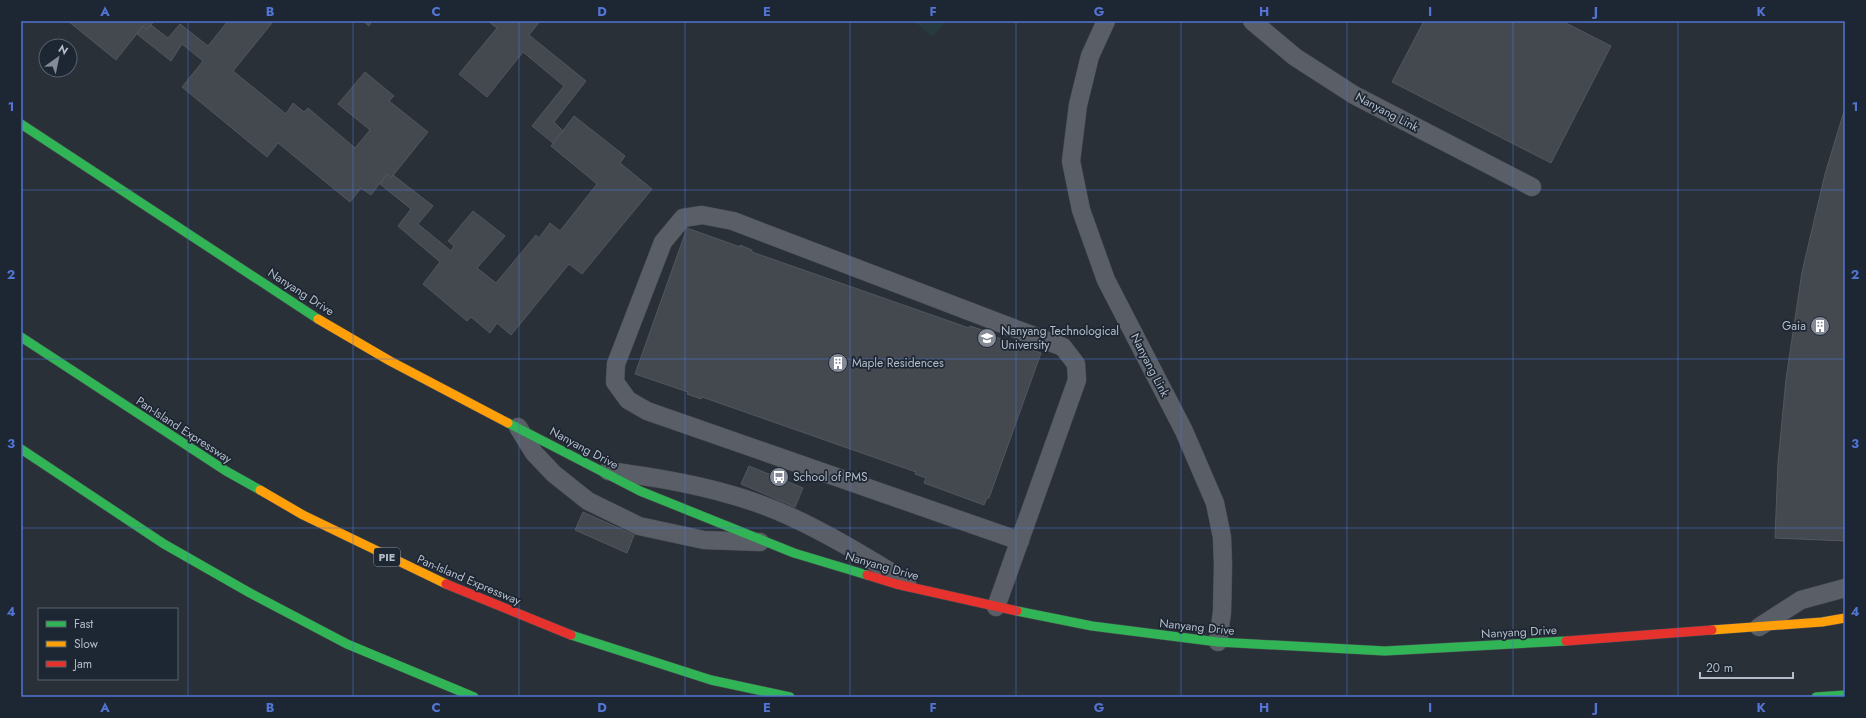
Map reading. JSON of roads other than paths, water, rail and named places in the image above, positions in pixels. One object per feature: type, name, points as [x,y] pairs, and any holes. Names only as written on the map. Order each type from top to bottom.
[{"type":"main road","name":"Nanyang Drive","points":[[21,124],[322,322],[390,361],[599,470],[640,491],[767,542],[802,555],[915,588],[996,607],[1092,626],[1218,642],[1385,651],[1516,644],[1759,627],[1822,622],[1845,618]]},
{"type":"main road","name":"Pan-Island Expressway","points":[[21,337],[226,471],[303,515],[429,577],[581,639],[711,680],[790,697]]},
{"type":"main road","points":[[21,449],[164,544],[250,594],[347,644],[474,697]]},
{"type":"main road","points":[[1816,697],[1845,695]]},
{"type":"lane","name":"Nanyang Link","points":[[1106,21],[1090,56],[1078,105],[1071,160],[1081,210],[1106,280],[1184,431],[1215,503],[1222,537],[1223,565],[1222,612],[1218,642]]},
{"type":"lane","name":"Nanyang Link","points":[[1252,21],[1295,58],[1354,95],[1532,187]]},
{"type":"lane","points":[[996,607],[1020,541],[1076,380],[1076,364],[1063,348],[733,221],[702,215],[683,218],[663,242],[616,364],[615,382],[628,400],[647,410],[1020,541]]},
{"type":"lane","points":[[518,427],[534,453],[554,474],[588,501],[639,526],[704,540],[767,542]]},
{"type":"lane","points":[[599,470],[668,479],[735,496],[787,515],[844,545],[915,588]]},
{"type":"lane","points":[[1759,627],[1801,600],[1845,588]]},
{"type":"place","name":"Gaia","points":[[1820,326]]},
{"type":"place","name":"Nanyang Technological University","points":[[987,338]]},
{"type":"place","name":"Maple Residences","points":[[838,363]]},
{"type":"place","name":"School of PMS","points":[[779,477]]}]
